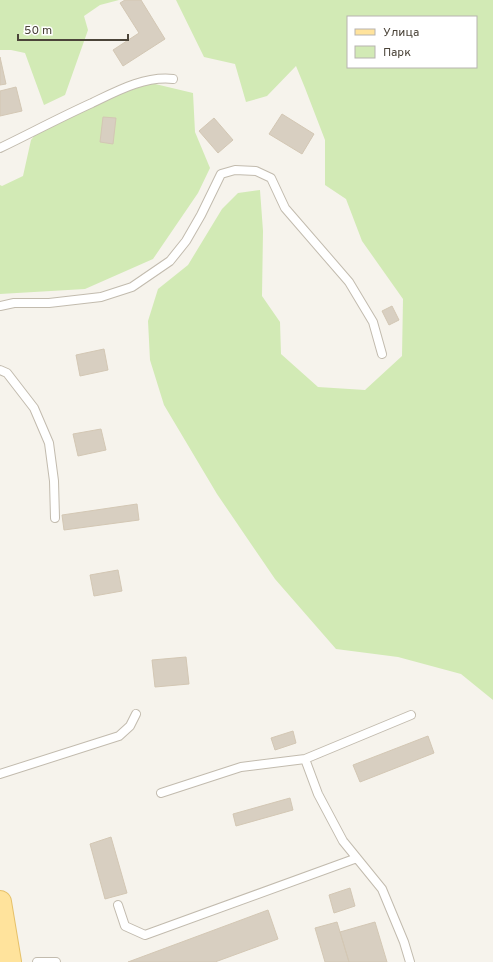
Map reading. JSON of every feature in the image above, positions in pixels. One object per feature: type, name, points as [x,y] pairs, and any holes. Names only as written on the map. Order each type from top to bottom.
[{"type":"main road","points":[[0,902],[10,962]]},
{"type":"lane","points":[[0,148],[132,84],[162,78],[173,79]]},
{"type":"lane","points":[[0,306],[14,303],[48,303],[101,297],[132,287],[170,261],[186,241],[201,215],[221,174],[235,170],[256,171],[271,178],[286,208],[349,282],[373,322],[382,354]]},
{"type":"lane","points":[[0,370],[7,373],[34,408],[49,443],[54,481],[54,518]]},
{"type":"lane","points":[[0,774],[119,736],[130,726],[136,714]]},
{"type":"lane","points":[[161,793],[241,767],[305,759],[411,714]]},
{"type":"lane","points":[[305,759],[318,794],[343,841],[382,889],[404,942],[410,962]]},
{"type":"lane","points":[[118,905],[125,926],[145,935],[356,858]]},
{"type":"lane","points":[[38,962],[56,962]]},
{"type":"green space","points":[[0,0],[119,0],[100,5],[84,16],[88,30],[65,95],[44,105],[25,53],[11,50],[0,50]]},
{"type":"green space","points":[[176,0],[493,0],[493,700],[461,674],[398,657],[336,649],[275,579],[217,494],[164,405],[150,360],[148,321],[158,289],[188,265],[222,209],[238,193],[260,190],[263,231],[262,296],[280,322],[281,354],[318,387],[365,390],[402,356],[403,299],[362,241],[346,199],[325,185],[325,140],[296,66],[267,96],[246,102],[235,64],[204,57]]},
{"type":"green space","points":[[151,83],[193,93],[195,132],[210,168],[198,193],[153,259],[85,289],[0,294],[0,185],[2,186],[23,176],[31,140],[47,120]]},
{"type":"building","points":[[125,0],[141,0],[165,39],[123,66],[113,50],[139,33],[120,3]]},
{"type":"building","points":[[0,57],[6,84],[0,85]]},
{"type":"building","points":[[16,87],[22,111],[0,116],[0,91]]},
{"type":"building","points":[[282,114],[314,134],[302,154],[269,134]]},
{"type":"building","points":[[103,117],[116,118],[113,144],[100,142]]},
{"type":"building","points":[[214,118],[233,140],[218,153],[199,131]]},
{"type":"building","points":[[392,306],[399,320],[389,325],[382,311]]},
{"type":"building","points":[[104,349],[108,370],[80,376],[76,355]]},
{"type":"building","points":[[101,429],[106,450],[78,456],[73,434]]},
{"type":"building","points":[[137,504],[139,520],[64,530],[62,515]]},
{"type":"building","points":[[118,570],[122,591],[94,596],[90,575]]},
{"type":"building","points":[[186,657],[189,684],[155,687],[152,660]]},
{"type":"building","points":[[293,731],[296,743],[275,750],[271,738]]},
{"type":"building","points":[[428,736],[434,753],[360,782],[353,765]]},
{"type":"building","points":[[290,798],[293,810],[236,826],[233,814]]},
{"type":"building","points":[[111,837],[127,893],[105,899],[90,844]]},
{"type":"building","points":[[350,888],[355,906],[334,913],[329,895]]},
{"type":"building","points":[[268,910],[278,939],[215,962],[128,962]]},
{"type":"building","points":[[337,922],[349,962],[325,962],[315,928]]},
{"type":"building","points":[[375,922],[387,962],[349,962],[340,932]]}]
